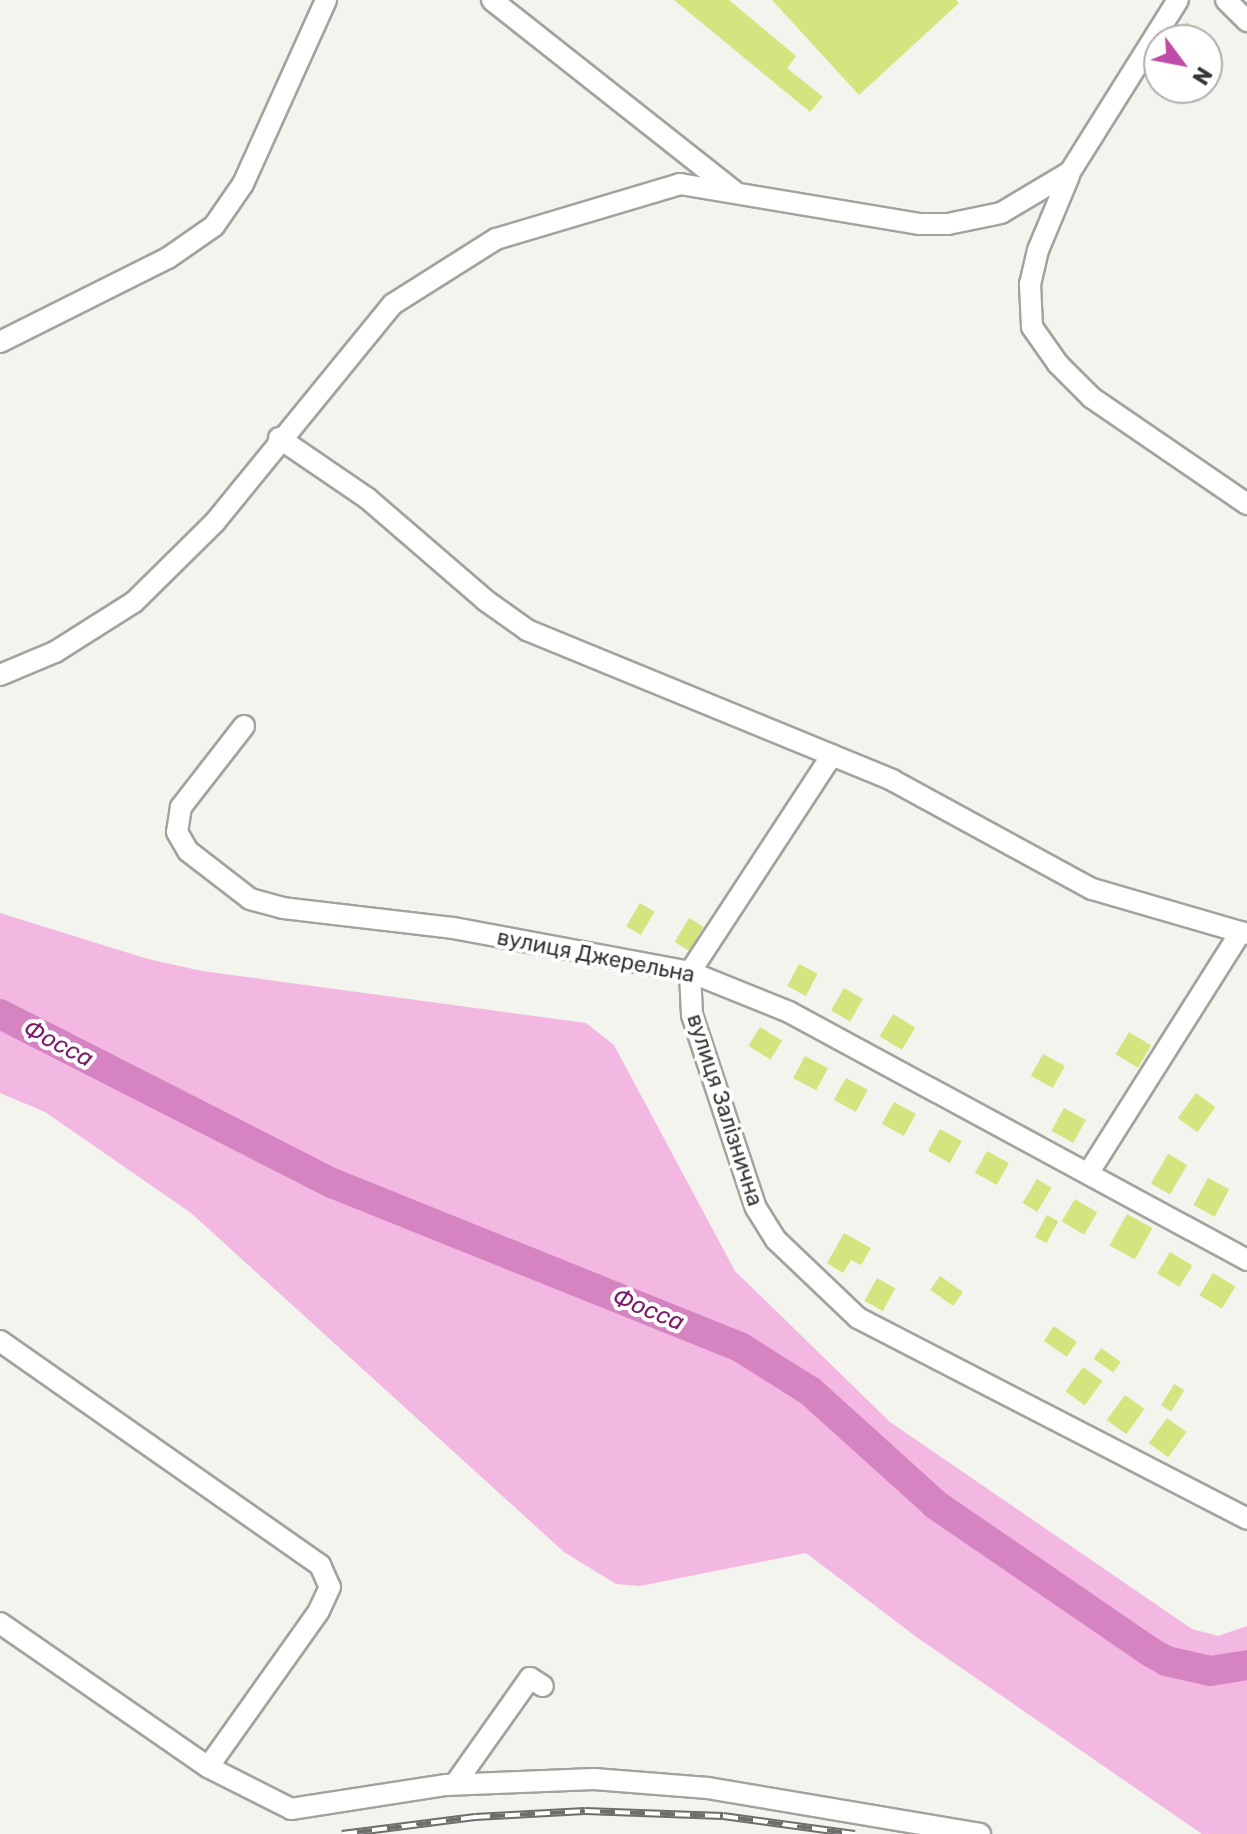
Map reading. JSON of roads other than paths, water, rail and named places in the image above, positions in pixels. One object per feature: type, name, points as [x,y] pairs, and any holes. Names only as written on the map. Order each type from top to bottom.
[{"type":"street","points":[[0,342],[168,258],[214,226],[243,184],[326,0]]},
{"type":"street","points":[[492,0],[738,194]]},
{"type":"street","points":[[1178,0],[1070,172],[1030,284],[1032,327],[1058,364],[1092,398],[1247,504]]},
{"type":"street","points":[[1226,0],[1247,21]]},
{"type":"street","points":[[0,675],[55,652],[134,602],[192,549],[279,438],[393,304],[496,239],[680,184],[872,217],[948,224],[1001,213],[1070,172]]},
{"type":"street","points":[[279,438],[367,498],[485,600],[527,630],[915,791],[1073,881],[1117,899],[1244,933],[1089,1172]]},
{"type":"street","name":"вулиця Джерельна","points":[[244,726],[181,807],[177,832],[188,851],[250,899],[283,908],[453,928],[690,972],[781,1008],[1247,1260]]},
{"type":"street","points":[[690,972],[832,755]]},
{"type":"street","name":"вулиця Залізнична","points":[[690,972],[692,1015],[748,1192],[776,1240],[831,1297],[858,1318],[1247,1519]]},
{"type":"street","points":[[0,1341],[320,1565],[330,1587],[319,1611],[208,1767]]},
{"type":"street","points":[[0,1623],[208,1767],[291,1809],[455,1784],[594,1779],[708,1788],[980,1834]]},
{"type":"street","points":[[455,1784],[530,1678],[543,1686]]},
{"type":"waterway","name":"Фосса","points":[[0,1014],[332,1183],[740,1347],[810,1391],[936,1505],[1149,1651],[1166,1661],[1210,1671],[1247,1665]]},
{"type":"railway","points":[[342,1834],[475,1817],[585,1811],[723,1816],[855,1834]]}]
